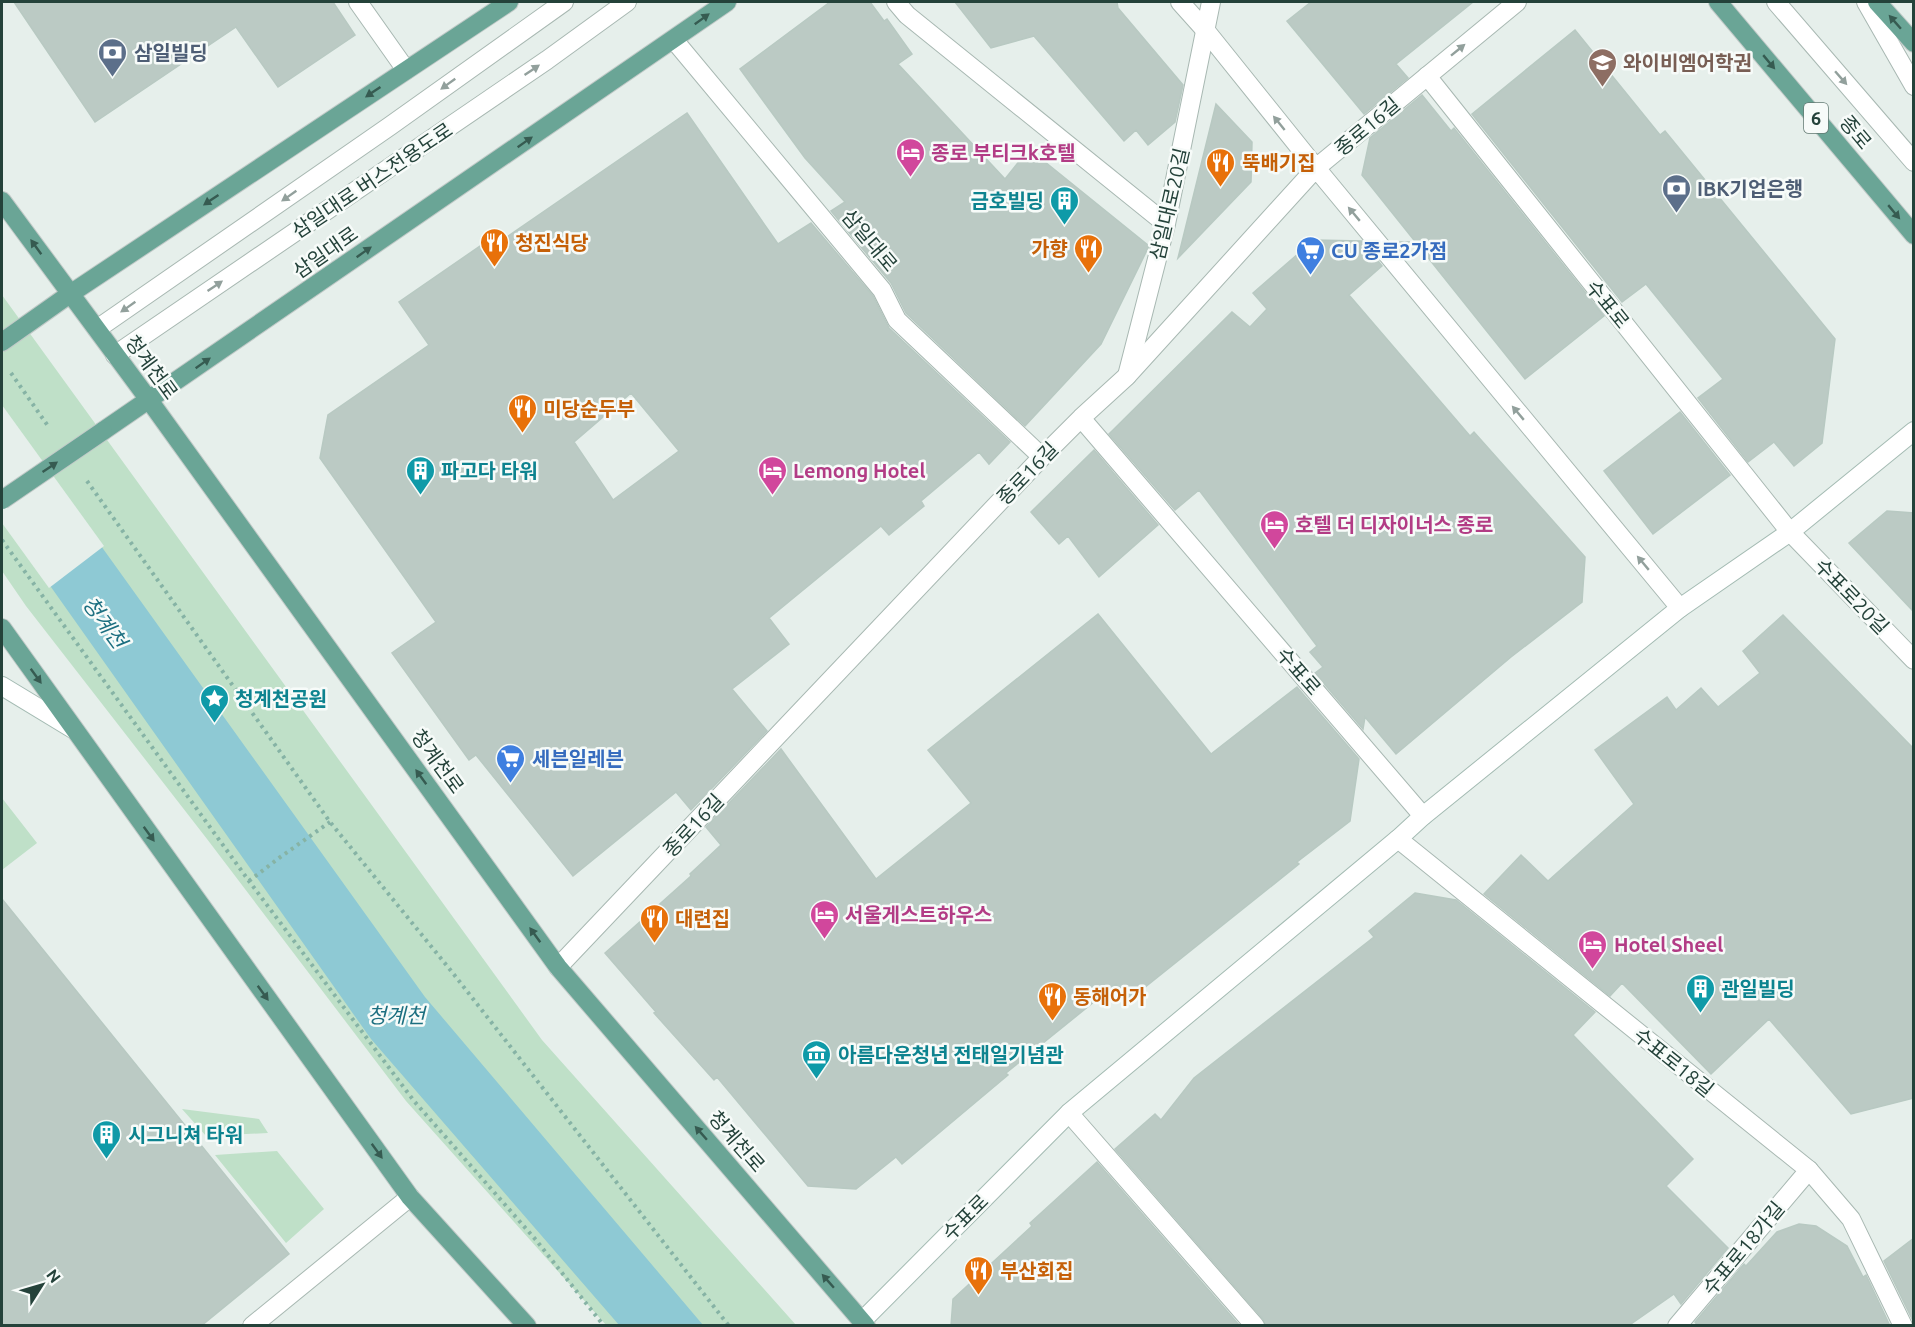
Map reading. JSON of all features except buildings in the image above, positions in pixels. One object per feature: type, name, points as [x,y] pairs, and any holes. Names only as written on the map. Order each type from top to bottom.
[{"type":"main road","points":[[2,342],[70,294],[509,2]]},
{"type":"main road","name":"삼일대로","points":[[2,500],[727,2]]},
{"type":"main road","name":"종로","points":[[1718,2],[1914,235]]},
{"type":"main road","points":[[1878,2],[1914,43]]},
{"type":"main road","name":"청계천로","points":[[2,201],[149,400],[558,967],[864,1323]]},
{"type":"main road","points":[[2,628],[410,1197],[526,1326]]},
{"type":"street","points":[[358,2],[406,70]]},
{"type":"street","points":[[97,329],[564,2]]},
{"type":"street","name":"삼일대로 버스전용도로","points":[[115,355],[547,60],[627,2]]},
{"type":"street","points":[[896,2],[907,15],[1166,224]]},
{"type":"street","points":[[1180,2],[1680,608]]},
{"type":"street","name":"삼일대로20길","points":[[1127,376],[1166,224],[1211,2]]},
{"type":"street","name":"종로16길","points":[[558,967],[1042,458],[1127,376],[1316,168],[1517,2]]},
{"type":"street","points":[[1776,2],[1914,162]]},
{"type":"street","points":[[1866,2],[1914,86]]},
{"type":"street","name":"삼일대로","points":[[674,40],[882,290],[897,320],[1042,458]]},
{"type":"street","name":"수표로","points":[[1427,75],[1790,532]]},
{"type":"street","name":"수표로","points":[[1081,418],[1423,816]]},
{"type":"street","name":"수표로","points":[[864,1323],[1069,1113],[1423,816],[1680,608],[1790,532],[1914,431]]},
{"type":"street","name":"수표로20길","points":[[1790,532],[1914,660]]},
{"type":"street","points":[[2,686],[73,729]]},
{"type":"street","name":"수표로18길","points":[[1398,839],[1809,1170],[1851,1219],[1903,1326]]},
{"type":"street","points":[[1069,1113],[1255,1326]]},
{"type":"street","name":"수표로18가길","points":[[1677,1326],[1809,1170]]},
{"type":"street","points":[[252,1326],[410,1197]]},
{"type":"path","points":[[7,369],[53,432]]},
{"type":"path","points":[[87,480],[330,822],[452,972],[729,1326]]},
{"type":"path","points":[[2,540],[249,881],[414,1101],[536,1240],[604,1326]]},
{"type":"path","points":[[249,881],[330,822]]},
{"type":"green space","name":"청계천공원","points":[[2,295],[542,1040],[796,1325],[606,1325],[406,1101],[26,606],[2,571]]},
{"type":"green space","points":[[2,798],[37,843],[2,870]]},
{"type":"green space","points":[[182,1109],[259,1119],[268,1133],[206,1136]]},
{"type":"green space","points":[[277,1151],[324,1209],[286,1243],[215,1155]]},
{"type":"water","name":"청계천","points":[[2,408],[425,997],[703,1325],[619,1325],[371,1039],[17,539]]},
{"type":"pier","points":[[2,405],[104,546],[49,588],[2,523]]},
{"type":"place","name":"삼일빌딩","points":[[113,78]]},
{"type":"place","name":"와이비엠어학권","points":[[1602,88]]},
{"type":"place","name":"종로 부티크k호텔","points":[[910,178]]},
{"type":"place","name":"뚝배기집","points":[[1221,188]]},
{"type":"place","name":"IBK기업은행","points":[[1676,214]]},
{"type":"place","name":"금호빌딩","points":[[1065,226]]},
{"type":"place","name":"청진식당","points":[[494,268]]},
{"type":"place","name":"가향","points":[[1089,274]]},
{"type":"place","name":"CU 종로2가점","points":[[1310,276]]},
{"type":"place","name":"미당순두부","points":[[522,434]]},
{"type":"place","name":"파고다 타워","points":[[420,496]]},
{"type":"place","name":"Lemong Hotel","points":[[772,496]]},
{"type":"place","name":"호텔 더 디자이너스 종로","points":[[1274,550]]},
{"type":"place","name":"청계천공원","points":[[214,724]]},
{"type":"place","name":"세븐일레븐","points":[[511,784]]},
{"type":"place","name":"서울게스트하우스","points":[[824,940]]},
{"type":"place","name":"대련집","points":[[654,944]]},
{"type":"place","name":"Hotel Sheel","points":[[1593,970]]},
{"type":"place","name":"관일빌딩","points":[[1700,1014]]},
{"type":"place","name":"동해어가","points":[[1052,1022]]},
{"type":"place","name":"아름다운청년 전태일기념관","points":[[817,1080]]},
{"type":"place","name":"시그니쳐 타워","points":[[107,1160]]},
{"type":"place","name":"부산회집","points":[[979,1296]]}]
